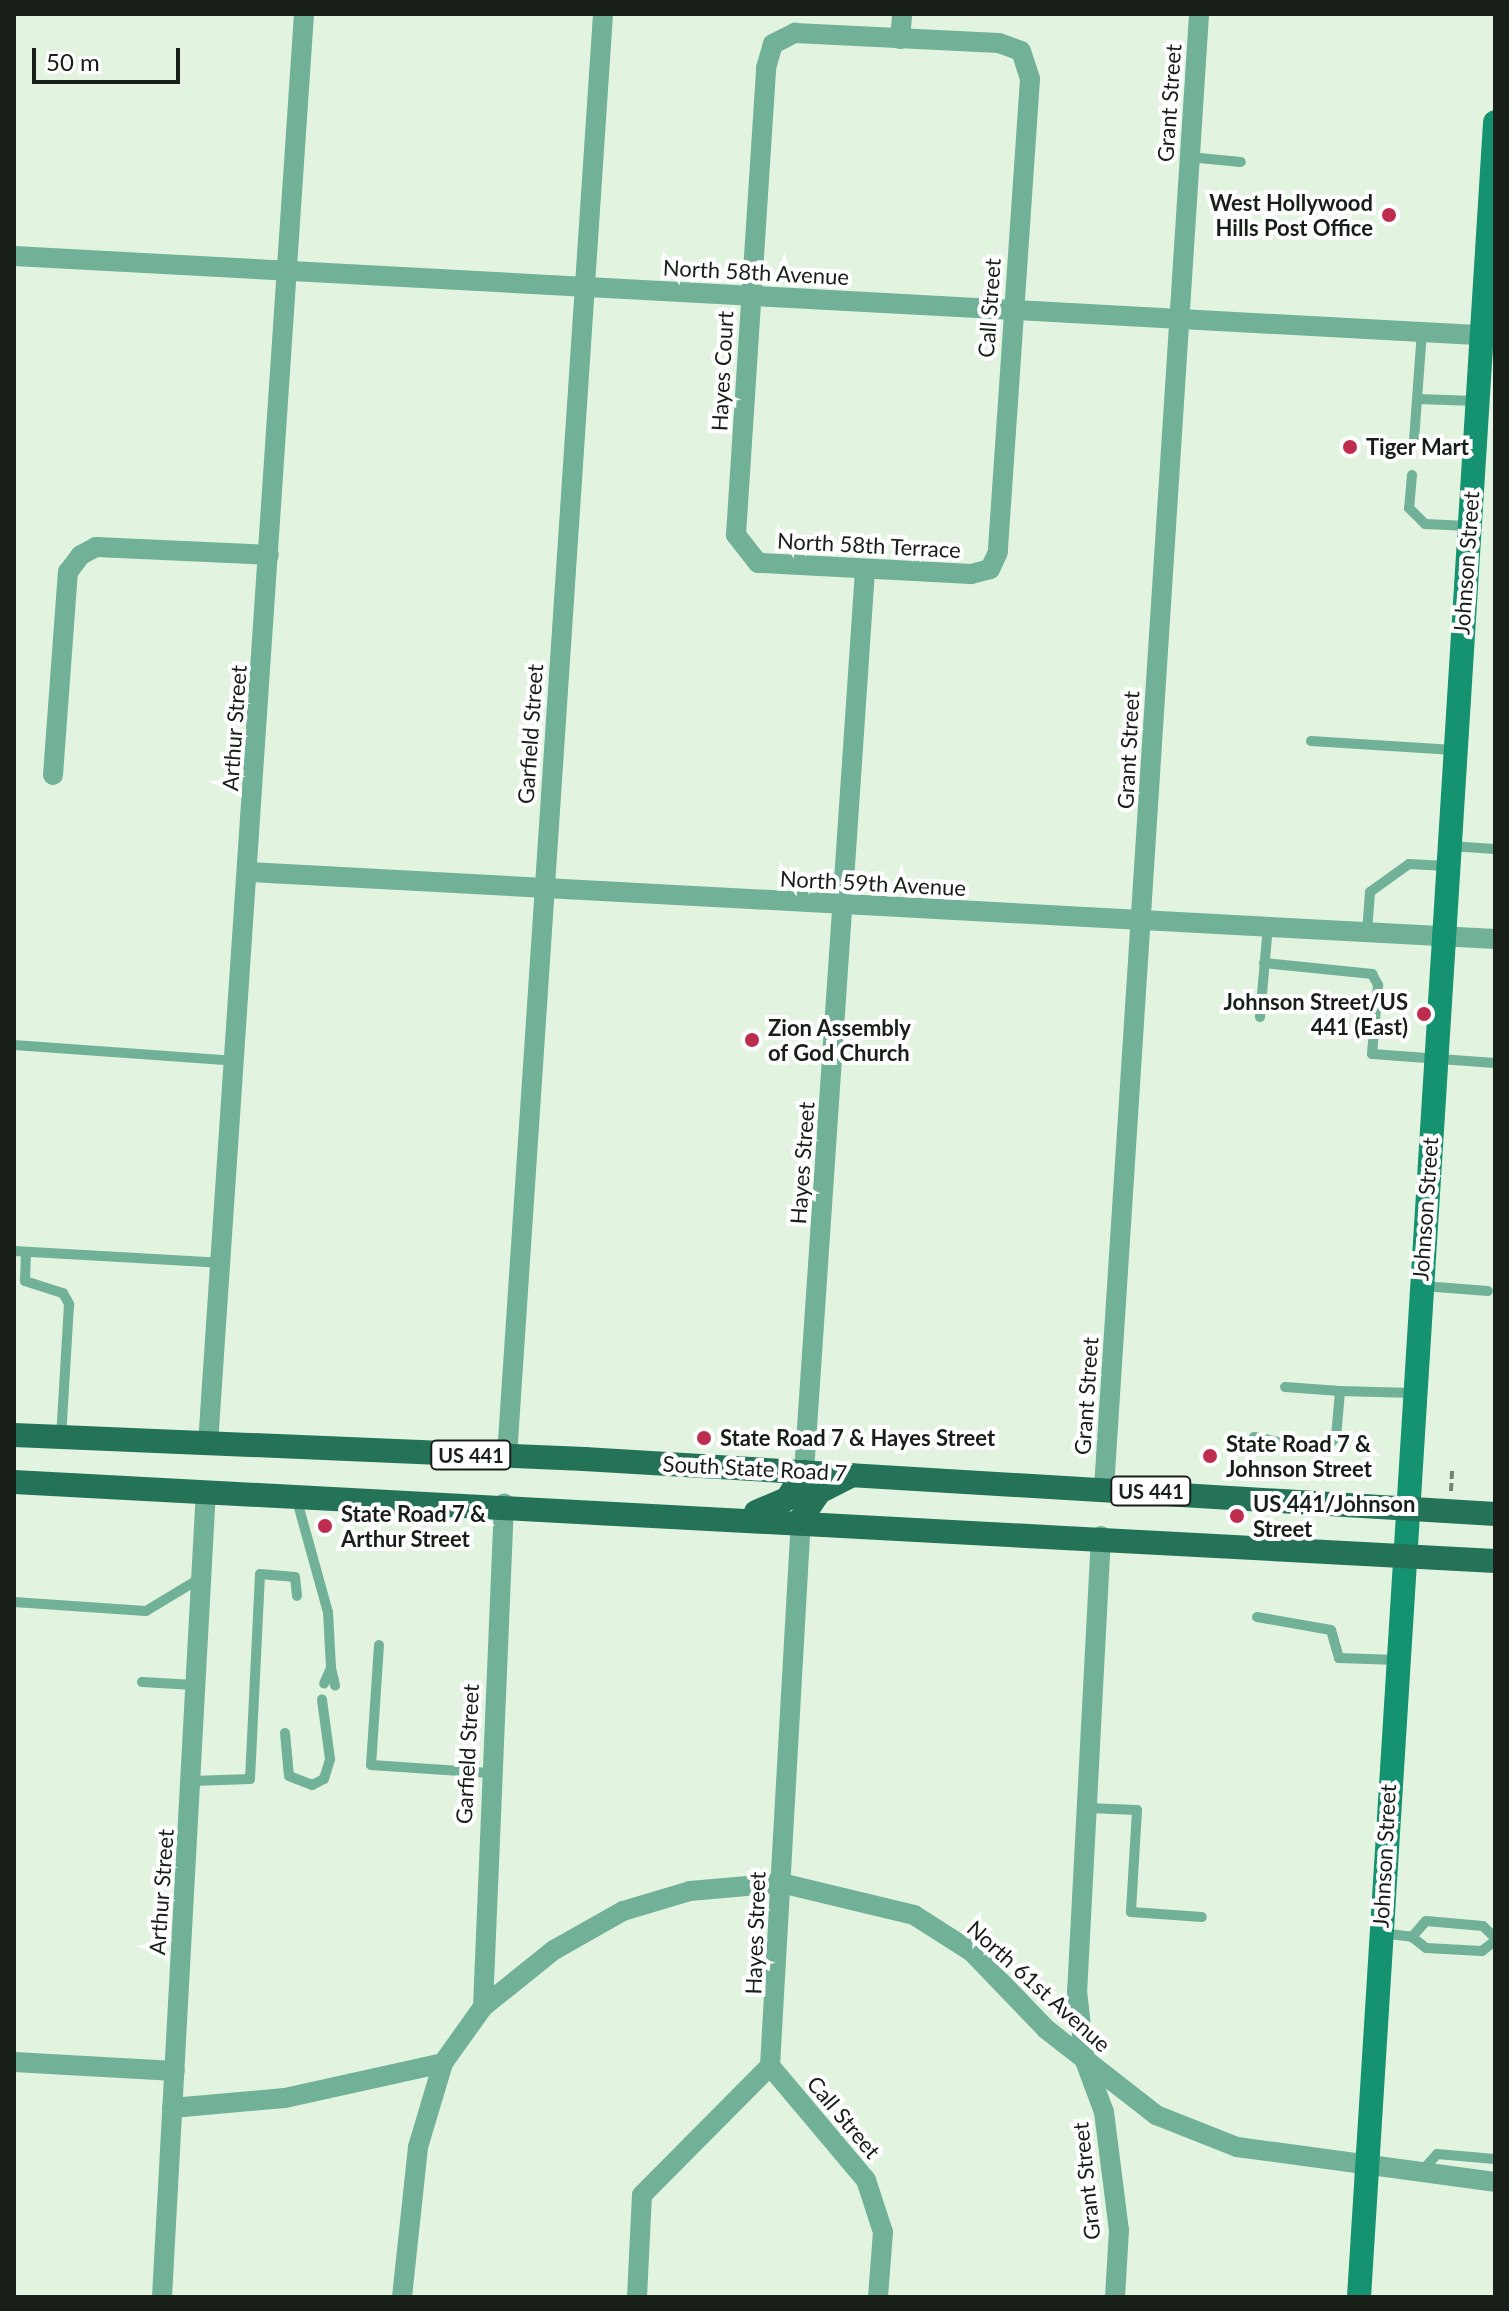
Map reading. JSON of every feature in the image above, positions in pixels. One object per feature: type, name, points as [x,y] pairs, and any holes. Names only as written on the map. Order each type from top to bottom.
[{"type":"main road","name":"South State Road 7","points":[[14,1435],[854,1474],[1495,1514]]},
{"type":"main road","points":[[746,1515],[787,1499],[804,1472]]},
{"type":"main road","points":[[801,1519],[819,1492],[854,1474]]},
{"type":"main road","name":"US 441","points":[[14,1482],[746,1515],[1495,1561]]},
{"type":"street","name":"Arthur Street","points":[[208,1444],[249,872],[304,14]]},
{"type":"street","name":"Garfield Street","points":[[507,1456],[603,14]]},
{"type":"street","points":[[900,39],[902,14]]},
{"type":"street","name":"Grant Street","points":[[1104,1488],[1199,14]]},
{"type":"street","name":"Hayes Court","points":[[747,555],[736,535],[750,294],[773,44],[795,33],[900,39]]},
{"type":"street","name":"Call Street","points":[[900,39],[999,43],[1021,51],[1030,79],[998,552],[990,569]]},
{"type":"street","name":"Johnson Street","points":[[1359,2297],[1402,1555],[1468,526],[1488,335],[1495,122]]},
{"type":"street","name":"North 58th Avenue","points":[[14,256],[1488,335]]},
{"type":"street","points":[[53,775],[68,572],[81,555],[96,547],[269,555]]},
{"type":"street","name":"North 58th Terrace","points":[[747,555],[758,563],[865,571],[990,569]]},
{"type":"street","name":"Hayes Street","points":[[804,1472],[865,571]]},
{"type":"street","name":"North 59th Avenue","points":[[249,872],[1495,939]]},
{"type":"street","name":"Arthur Street","points":[[162,2297],[193,1781],[194,1685],[206,1491]]},
{"type":"street","name":"Garfield Street","points":[[483,2007],[490,1773],[504,1503]]},
{"type":"street","name":"Hayes Street","points":[[770,2066],[801,1519]]},
{"type":"street","name":"Grant Street","points":[[1101,1536],[1077,1991],[1085,2061],[1104,2112],[1117,2215],[1115,2297]]},
{"type":"street","name":"North 61st Avenue","points":[[443,2063],[483,2007],[554,1950],[623,1911],[690,1891],[781,1883],[914,1915],[972,1952],[1085,2061],[1156,2115],[1237,2147],[1365,2170],[1495,2182]]},
{"type":"street","points":[[14,2062],[175,2071]]},
{"type":"street","points":[[172,2108],[285,2098],[443,2063],[418,2147],[402,2297]]},
{"type":"street","points":[[637,2297],[642,2195],[770,2066]]},
{"type":"street","name":"Call Street","points":[[770,2066],[866,2180],[883,2232],[878,2297]]},
{"type":"lane","points":[[1189,157],[1241,162]]},
{"type":"lane","points":[[1414,440],[1422,332]]},
{"type":"lane","points":[[1418,399],[1483,391]]},
{"type":"lane","points":[[1412,475],[1409,508],[1425,524],[1468,526]]},
{"type":"lane","points":[[1311,741],[1454,750]]},
{"type":"lane","points":[[1367,932],[1370,892],[1409,864],[1495,849]]},
{"type":"lane","points":[[1260,1017],[1268,926]]},
{"type":"lane","points":[[1264,963],[1356,969],[1378,985],[1372,1054],[1495,1063]]},
{"type":"lane","points":[[14,1045],[235,1061]]},
{"type":"lane","points":[[61,1437],[69,1304],[63,1293],[25,1281],[20,1252],[220,1263]]},
{"type":"lane","points":[[1420,1286],[1488,1291]]},
{"type":"lane","points":[[1285,1387],[1413,1393]]},
{"type":"lane","points":[[1254,1437],[1323,1451],[1336,1437],[1340,1391]]},
{"type":"lane","points":[[296,1495],[318,1556],[331,1668],[329,1685]]},
{"type":"lane","points":[[193,1781],[250,1779],[260,1574],[295,1577],[297,1596]]},
{"type":"lane","points":[[14,1602],[146,1611],[199,1579]]},
{"type":"lane","points":[[1257,1617],[1331,1630],[1339,1658],[1396,1660]]},
{"type":"lane","points":[[379,1645],[371,1765],[490,1773]]},
{"type":"lane","points":[[142,1682],[194,1685]]},
{"type":"lane","points":[[285,1733],[289,1776],[312,1785],[324,1779],[330,1759],[327,1717],[322,1700]]},
{"type":"lane","points":[[327,1717],[335,1702]]},
{"type":"lane","points":[[1087,1808],[1137,1810],[1131,1912],[1202,1917]]},
{"type":"lane","points":[[1379,1933],[1412,1937],[1426,1948],[1482,1951],[1495,1939],[1483,1926],[1426,1921],[1412,1937]]},
{"type":"lane","points":[[1418,2174],[1437,2154],[1495,2159]]},
{"type":"place","name":"West Hollywood Hills Post Office","points":[[1389,215]]},
{"type":"place","name":"Tiger Mart","points":[[1350,447]]},
{"type":"place","name":"Johnson Street/US 441 (East)","points":[[1424,1014]]},
{"type":"place","name":"Zion Assembly of God Church","points":[[752,1040]]},
{"type":"place","name":"State Road 7 & Hayes Street","points":[[704,1438]]},
{"type":"place","name":"State Road 7 & Johnson Street","points":[[1210,1456]]},
{"type":"place","name":"US 441/Johnson Street","points":[[1237,1516]]},
{"type":"place","name":"State Road 7 & Arthur Street","points":[[325,1526]]}]
